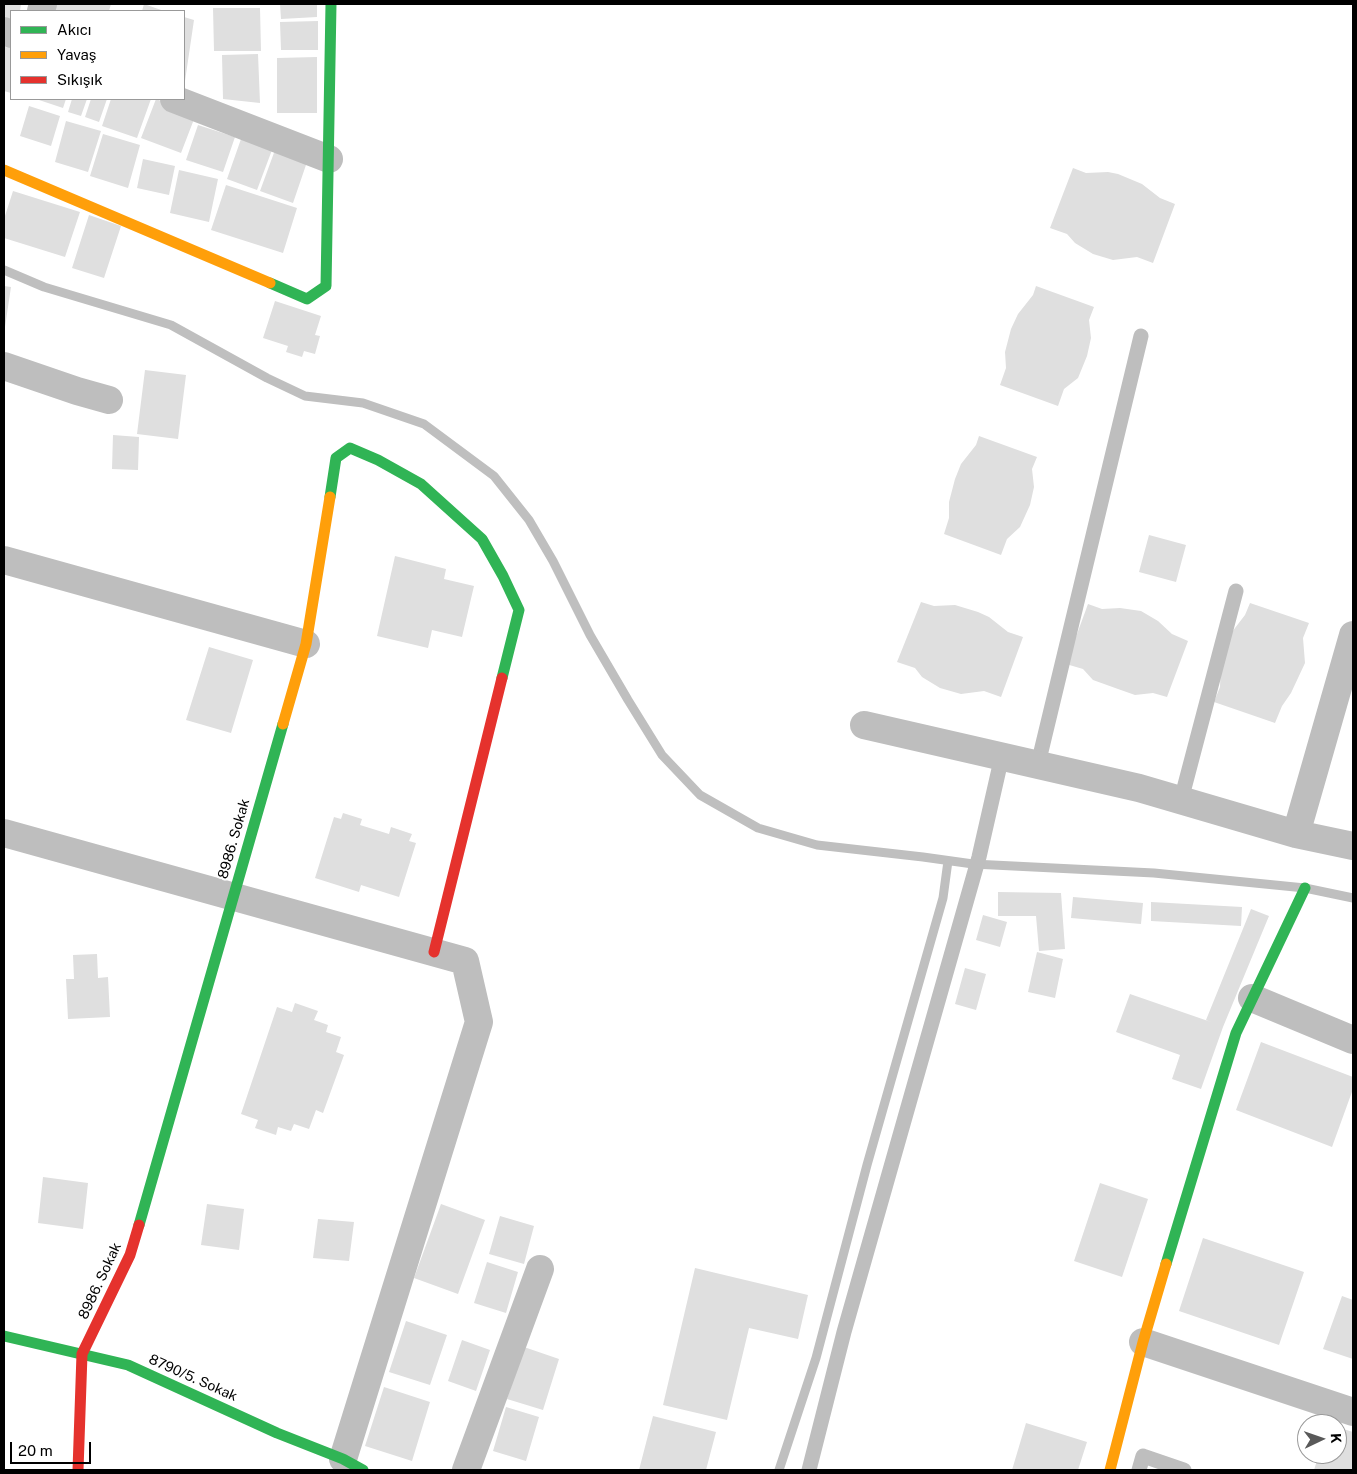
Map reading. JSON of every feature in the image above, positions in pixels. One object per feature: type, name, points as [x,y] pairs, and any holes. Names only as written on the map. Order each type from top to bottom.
[{"type":"street","points":[[4,170],[307,299],[326,286],[330,4]]},
{"type":"street","points":[[177,100],[329,159]]},
{"type":"street","points":[[4,366],[109,400]]},
{"type":"street","name":"8986. Sokak","points":[[78,1470],[82,1354],[130,1256],[306,644],[336,458],[350,448],[378,460],[420,484],[482,539],[504,576],[519,610],[434,952]]},
{"type":"street","points":[[4,560],[306,644]]},
{"type":"street","points":[[1296,834],[1353,636]]},
{"type":"street","points":[[864,725],[1139,788],[1296,834],[1353,846]]},
{"type":"street","points":[[4,834],[466,961],[479,1022],[353,1465]]},
{"type":"street","points":[[1110,1470],[1143,1342],[1236,1033],[1305,888]]},
{"type":"street","points":[[1252,998],[1353,1040]]},
{"type":"street","points":[[466,1470],[540,1269]]},
{"type":"street","name":"8790/5. Sokak","points":[[4,1336],[128,1365],[277,1433],[353,1465]]},
{"type":"street","points":[[1143,1342],[1353,1412]]},
{"type":"lane","points":[[1038,764],[1141,336]]},
{"type":"lane","points":[[1181,800],[1236,591]]},
{"type":"lane","points":[[809,1470],[844,1332],[979,857],[1002,756]]},
{"type":"lane","points":[[1139,1470],[1143,1456],[1184,1470]]},
{"type":"building","points":[[4,4],[21,4],[20,10],[10,10],[10,19],[4,16]]},
{"type":"building","points":[[55,4],[111,4],[109,10],[53,10]]},
{"type":"building","points":[[144,4],[161,10],[142,10]]},
{"type":"building","points":[[280,4],[317,4],[317,17],[281,19]]},
{"type":"building","points":[[213,8],[260,8],[261,51],[214,51]]},
{"type":"building","points":[[185,17],[194,20],[185,81]]},
{"type":"building","points":[[318,21],[318,50],[281,50],[280,22]]},
{"type":"building","points":[[5,47],[10,48],[10,93],[4,91]]},
{"type":"building","points":[[258,54],[260,103],[223,99],[222,55]]},
{"type":"building","points":[[317,57],[317,113],[277,113],[277,58]]},
{"type":"building","points":[[39,100],[66,100],[63,108]]},
{"type":"building","points":[[72,100],[87,100],[81,116],[68,112]]},
{"type":"building","points":[[91,100],[107,100],[99,122],[85,117]]},
{"type":"building","points":[[111,100],[151,100],[137,138],[102,126]]},
{"type":"building","points":[[156,100],[196,114],[181,153],[141,138]]},
{"type":"building","points":[[29,106],[60,116],[51,146],[20,136]]},
{"type":"building","points":[[66,121],[101,131],[88,172],[55,162]]},
{"type":"building","points":[[198,125],[235,137],[223,172],[186,160]]},
{"type":"building","points":[[103,134],[140,145],[128,188],[90,176]]},
{"type":"building","points":[[241,139],[272,150],[257,190],[227,179]]},
{"type":"building","points":[[275,150],[307,162],[293,203],[260,191]]},
{"type":"building","points":[[143,159],[175,166],[169,195],[137,188]]},
{"type":"building","points":[[1073,168],[1086,173],[1108,172],[1118,174],[1142,184],[1160,198],[1175,204],[1153,263],[1137,257],[1113,260],[1093,254],[1075,243],[1067,234],[1050,228]]},
{"type":"building","points":[[179,170],[218,179],[209,222],[170,213]]},
{"type":"building","points":[[226,185],[297,208],[283,253],[211,230]]},
{"type":"building","points":[[13,191],[80,212],[65,257],[4,238],[4,219]]},
{"type":"building","points":[[89,215],[121,226],[104,278],[72,268]]},
{"type":"building","points":[[4,286],[11,287],[5,327],[4,327]]},
{"type":"building","points":[[1036,286],[1094,307],[1089,320],[1091,338],[1087,356],[1078,378],[1064,389],[1058,406],[1000,385],[1006,368],[1005,352],[1011,329],[1018,314],[1033,295]]},
{"type":"building","points":[[275,301],[321,316],[315,335],[320,336],[315,354],[304,351],[302,357],[286,352],[288,346],[263,338]]},
{"type":"building","points":[[145,370],[186,375],[178,439],[137,434]]},
{"type":"building","points":[[113,435],[139,437],[138,470],[112,469]]},
{"type":"building","points":[[979,436],[1037,457],[1032,469],[1034,487],[1030,505],[1020,527],[1007,539],[1001,555],[944,534],[949,518],[949,502],[955,479],[961,464],[976,445]]},
{"type":"building","points":[[1149,535],[1186,545],[1176,582],[1139,572]]},
{"type":"building","points":[[395,556],[446,569],[444,579],[474,586],[462,637],[432,630],[428,648],[377,636]]},
{"type":"building","points":[[921,602],[934,606],[955,605],[978,612],[989,617],[1008,632],[1023,637],[1001,697],[984,691],[961,694],[940,688],[922,677],[915,668],[897,662]]},
{"type":"building","points":[[1250,603],[1309,623],[1303,638],[1305,663],[1275,723],[1214,702],[1220,687],[1221,659],[1226,641],[1245,615]]},
{"type":"building","points":[[1088,604],[1102,609],[1120,608],[1141,611],[1158,621],[1172,634],[1188,641],[1167,697],[1153,693],[1135,695],[1093,680],[1083,669],[1066,664]]},
{"type":"building","points":[[209,647],[253,660],[231,733],[186,720]]},
{"type":"building","points":[[343,813],[362,819],[360,825],[389,834],[391,827],[412,834],[409,841],[416,843],[399,897],[361,885],[359,892],[315,878],[334,817],[341,819]]},
{"type":"building","points":[[998,892],[1061,893],[1065,949],[1039,951],[1036,916],[998,916]]},
{"type":"building","points":[[1073,897],[1143,903],[1141,924],[1071,918]]},
{"type":"building","points":[[1151,902],[1242,907],[1241,926],[1151,921]]},
{"type":"building","points":[[1251,909],[1269,916],[1223,1027],[1201,1089],[1172,1079],[1180,1055],[1116,1032],[1130,994],[1211,1022],[1206,1020]]},
{"type":"building","points":[[983,915],[1007,922],[1000,947],[976,940]]},
{"type":"building","points":[[1037,952],[1063,959],[1055,998],[1028,992]]},
{"type":"building","points":[[97,954],[98,978],[108,977],[110,1017],[68,1019],[66,979],[74,979],[73,955]]},
{"type":"building","points":[[965,968],[986,974],[976,1010],[955,1004]]},
{"type":"building","points":[[295,1003],[318,1011],[314,1020],[328,1025],[326,1032],[341,1037],[336,1052],[344,1055],[323,1113],[316,1110],[309,1129],[294,1124],[291,1131],[278,1127],[276,1135],[255,1128],[258,1120],[241,1114],[277,1007],[292,1012]]},
{"type":"building","points":[[1261,1042],[1353,1077],[1353,1089],[1332,1147],[1236,1110]]},
{"type":"building","points":[[43,1177],[88,1183],[83,1229],[38,1223]]},
{"type":"building","points":[[1100,1183],[1148,1199],[1122,1277],[1074,1261]]},
{"type":"building","points":[[207,1204],[244,1209],[239,1250],[201,1245]]},
{"type":"building","points":[[441,1204],[485,1220],[458,1294],[414,1278]]},
{"type":"building","points":[[500,1216],[534,1226],[524,1264],[489,1254]]},
{"type":"building","points":[[318,1219],[354,1222],[349,1261],[313,1258]]},
{"type":"building","points":[[1203,1238],[1304,1272],[1279,1345],[1179,1311]]},
{"type":"building","points":[[487,1262],[518,1272],[506,1313],[474,1303]]},
{"type":"building","points":[[695,1268],[808,1295],[798,1339],[749,1328],[727,1420],[663,1405]]},
{"type":"building","points":[[1342,1296],[1353,1300],[1353,1359],[1323,1349]]},
{"type":"building","points":[[406,1321],[447,1335],[430,1385],[389,1372]]},
{"type":"building","points":[[462,1340],[490,1350],[476,1391],[448,1381]]},
{"type":"building","points":[[524,1347],[559,1359],[543,1410],[507,1399]]},
{"type":"building","points":[[384,1387],[430,1402],[412,1461],[365,1446]]},
{"type":"building","points":[[506,1407],[539,1417],[526,1461],[493,1451]]},
{"type":"building","points":[[653,1416],[716,1432],[706,1470],[639,1470]]},
{"type":"building","points":[[1026,1423],[1087,1442],[1078,1470],[1012,1470]]},
{"type":"building","points":[[1347,1430],[1353,1432],[1353,1470],[1314,1470],[1316,1464],[1347,1464]]},
{"type":"waterway","points":[[4,270],[44,287],[171,325],[267,378],[305,396],[363,403],[424,424],[494,476],[529,520],[553,561],[590,635],[662,755],[700,795],[758,828],[817,845],[973,864],[1154,873],[1305,888],[1353,898]]},
{"type":"waterway","points":[[779,1470],[816,1358],[867,1165],[943,898],[948,861]]},
{"type":"traffic: fast","points":[[270,283],[307,299],[326,286],[331,4]]},
{"type":"traffic: fast","points":[[330,497],[336,458],[350,448],[378,460],[421,484],[482,539],[503,576],[519,610],[502,678]]},
{"type":"traffic: fast","points":[[139,1225],[283,724]]},
{"type":"traffic: fast","points":[[1166,1264],[1236,1033],[1305,888]]},
{"type":"traffic: fast","points":[[4,1336],[128,1365],[277,1433],[343,1459],[363,1470]]},
{"type":"traffic: slow","points":[[4,170],[270,283]]},
{"type":"traffic: slow","points":[[283,724],[306,644],[330,497]]},
{"type":"traffic: slow","points":[[1110,1470],[1143,1342],[1166,1264]]},
{"type":"traffic: jam","points":[[434,952],[502,678]]},
{"type":"traffic: jam","points":[[78,1470],[82,1354],[130,1255],[139,1225]]}]
